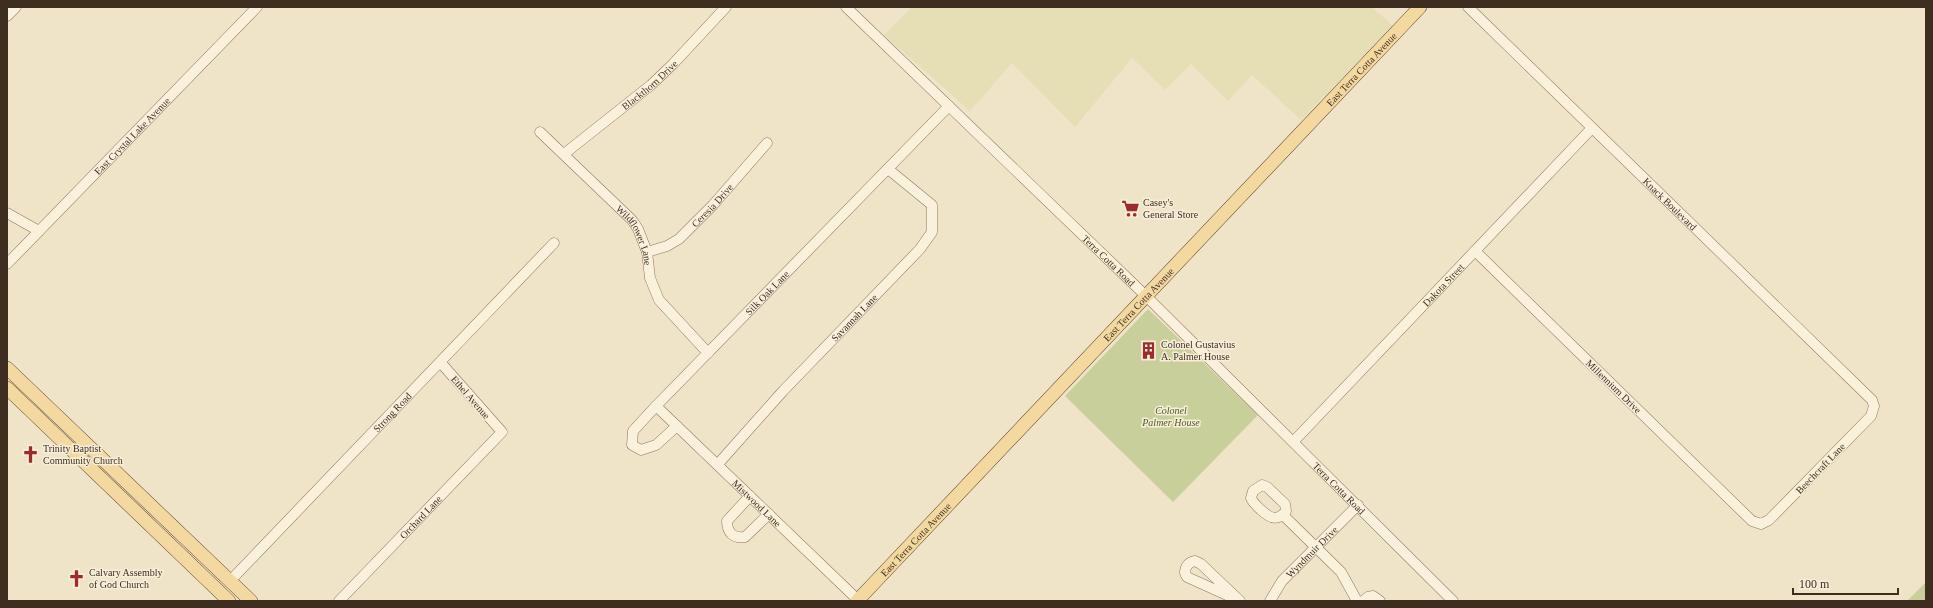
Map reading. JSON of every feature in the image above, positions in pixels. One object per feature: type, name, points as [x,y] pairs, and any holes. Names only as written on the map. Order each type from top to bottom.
[{"type":"main road","name":"East Terra Cotta Avenue","points":[[857,600],[1420,7]]},
{"type":"main road","points":[[7,368],[251,601]]},
{"type":"main road","points":[[7,388],[229,601]]},
{"type":"street","points":[[7,16],[16,7]]},
{"type":"street","name":"East Crystal Lake Avenue","points":[[7,264],[257,7]]},
{"type":"street","name":"Blackthorn Drive","points":[[564,154],[651,85],[673,64],[726,7]]},
{"type":"street","name":"Terra Cotta Road","points":[[846,7],[1146,296],[1453,601]]},
{"type":"street","name":"Knack Boulevard","points":[[1468,7],[1872,400]]},
{"type":"street","name":"Silk Oak Lane","points":[[677,426],[656,446],[641,450],[632,445],[633,431],[656,406],[949,106]]},
{"type":"street","name":"Dakota Street","points":[[1294,442],[1592,128]]},
{"type":"street","name":"Wildflower Lane","points":[[540,132],[627,214],[638,228],[647,252],[650,278],[659,300],[708,352]]},
{"type":"street","name":"Ceresia Drive","points":[[647,252],[667,246],[679,239],[713,205],[767,144]]},
{"type":"street","name":"Savannah Lane","points":[[718,464],[783,391],[920,249],[932,232],[932,205],[888,169]]},
{"type":"street","points":[[7,213],[39,231]]},
{"type":"street","name":"Strong Road","points":[[230,581],[441,363],[554,243]]},
{"type":"street","name":"Millennium Drive","points":[[1475,251],[1752,521]]},
{"type":"street","name":"Ethel Avenue","points":[[441,363],[502,432]]},
{"type":"street","name":"Beechcraft Lane","points":[[1752,521],[1761,524],[1769,520],[1871,416],[1874,406],[1872,400]]},
{"type":"street","name":"Mistwood Lane","points":[[656,406],[718,464],[857,600]]},
{"type":"street","name":"Orchard Lane","points":[[339,601],[502,432]]},
{"type":"street","points":[[750,496],[727,521],[728,530],[732,534],[736,537],[745,537],[769,514]]},
{"type":"street","name":"Wyndmuir Drive","points":[[1270,601],[1282,581],[1316,549],[1358,505]]},
{"type":"street","points":[[1282,515],[1341,572],[1357,601]]},
{"type":"street","points":[[1190,562],[1198,562],[1240,601],[1190,579],[1185,573],[1186,567],[1190,562]]},
{"type":"street","points":[[1363,601],[1368,597],[1373,596],[1380,601]]},
{"type":"shaded area","points":[[912,7],[1372,7],[1393,26],[1301,120],[1252,75],[1228,101],[1191,64],[1165,90],[1132,58],[1075,127],[1012,63],[970,111],[884,35]]},
{"type":"green space","name":"Colonel Palmer House","points":[[1148,309],[1258,415],[1173,502],[1065,396]]},
{"type":"green space","points":[[1926,582],[1926,601],[1907,601]]},
{"type":"place","name":"Casey's General Store","points":[[1130,208]]},
{"type":"place","name":"Colonel Gustavius A. Palmer House","points":[[1148,350]]},
{"type":"place","name":"Trinity Baptist Community Church","points":[[30,454]]},
{"type":"place","name":"Calvary Assembly of God Church","points":[[76,578]]}]
